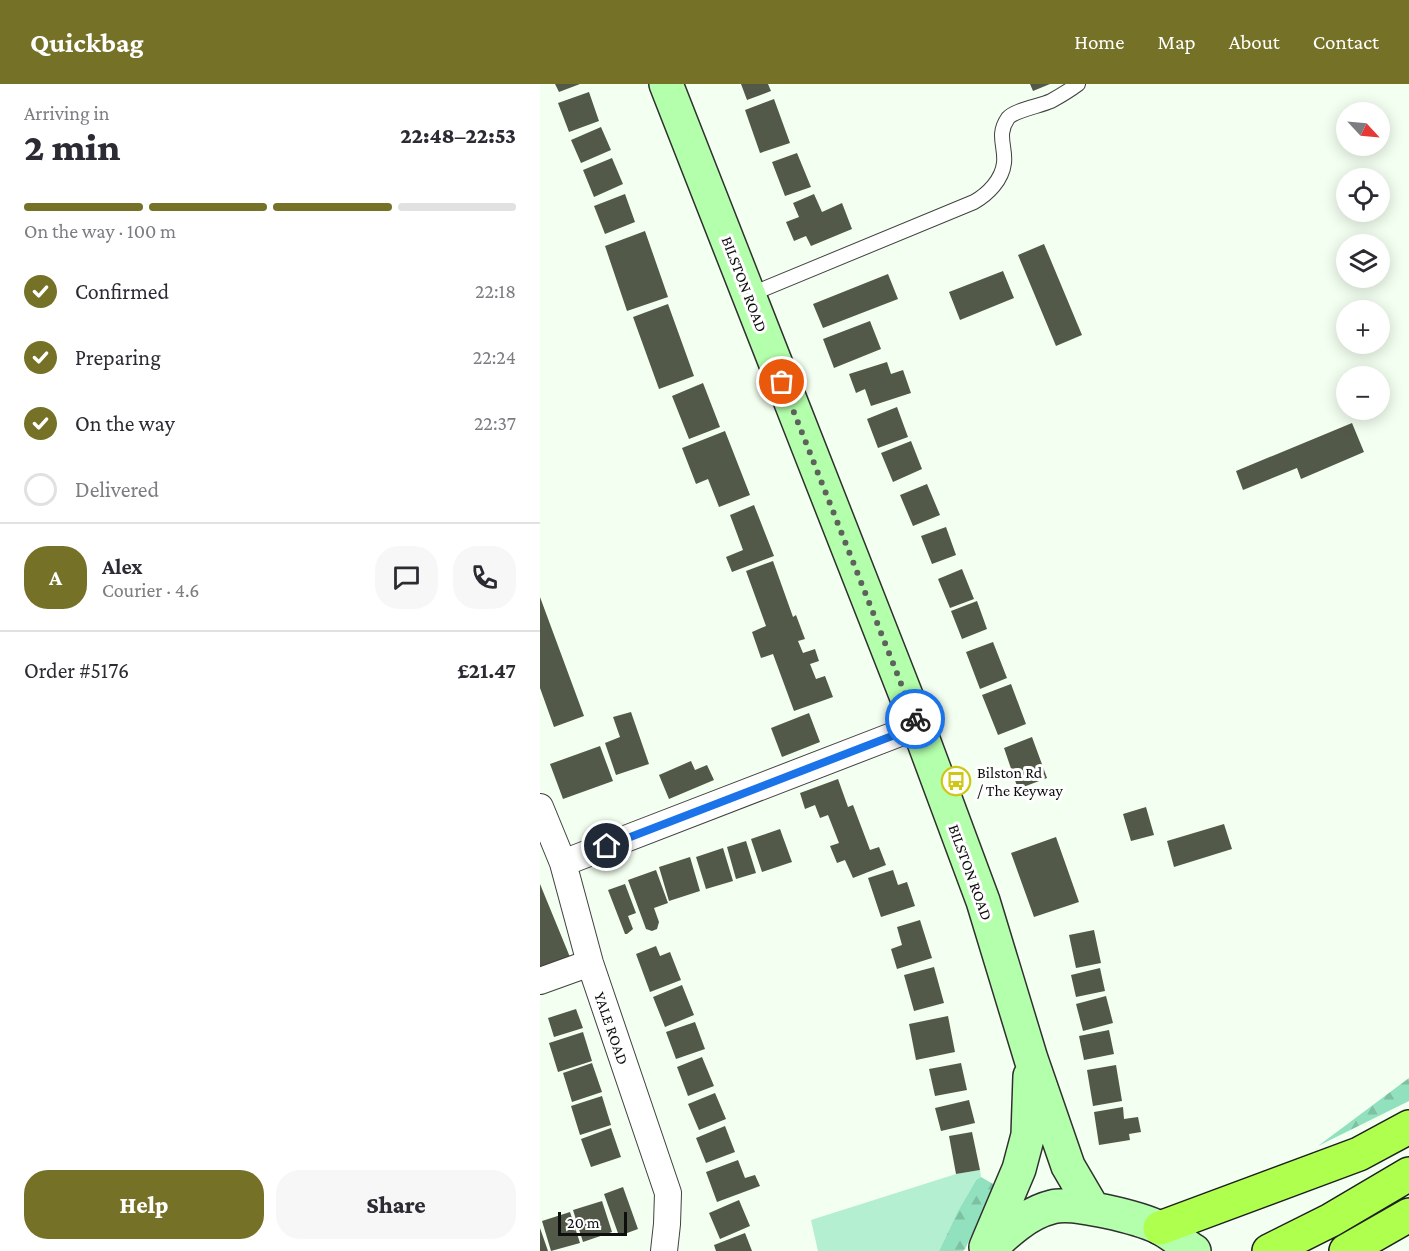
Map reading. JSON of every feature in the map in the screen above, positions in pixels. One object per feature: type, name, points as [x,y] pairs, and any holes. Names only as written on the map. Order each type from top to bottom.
[{"type":"highway","points":[[1160,1228],[1359,1154],[1409,1127]]},
{"type":"highway","points":[[1269,1251],[1331,1220],[1409,1174]]},
{"type":"highway","points":[[1346,1251],[1409,1215]]},
{"type":"main road","name":"BILSTON ROAD","points":[[666,84],[918,726],[983,901],[1031,1059],[1068,1166],[1092,1207]]},
{"type":"main road","name":"BILSTON ROAD","points":[[986,1251],[1019,1169],[1028,1135],[1031,1059]]},
{"type":"main road","points":[[986,1251],[1004,1234],[1027,1218],[1053,1206],[1092,1207],[1160,1228],[1194,1251]]},
{"type":"street","points":[[563,863],[918,726]]},
{"type":"street","name":"YALE ROAD","points":[[540,807],[563,863],[590,963],[668,1193],[668,1224],[664,1251]]},
{"type":"street","points":[[540,981],[590,963]]},
{"type":"lane","points":[[749,295],[986,195],[997,182],[1004,163],[1001,145],[1003,126],[1010,115],[1050,101],[1078,84]]},
{"type":"green space","points":[[1409,1078],[1409,1101],[1318,1146]]},
{"type":"green space","points":[[980,1170],[981,1177],[976,1180],[958,1211],[939,1251],[818,1251],[811,1220],[956,1174]]},
{"type":"green space","points":[[981,1177],[995,1185],[965,1249],[963,1251],[939,1251],[958,1211],[976,1180]]},
{"type":"building","points":[[555,84],[580,84],[559,92]]},
{"type":"building","points":[[741,84],[768,84],[771,91],[747,100]]},
{"type":"building","points":[[1030,84],[1050,84],[1033,91]]},
{"type":"building","points":[[589,92],[599,121],[569,132],[558,103]]},
{"type":"building","points":[[774,99],[790,143],[760,153],[745,110]]},
{"type":"building","points":[[601,127],[611,150],[581,163],[571,140]]},
{"type":"building","points":[[797,153],[811,187],[785,196],[772,162]]},
{"type":"building","points":[[612,158],[623,184],[594,197],[583,170]]},
{"type":"building","points":[[625,194],[635,222],[605,234],[594,206]]},
{"type":"building","points":[[814,194],[822,212],[842,203],[852,229],[811,246],[806,236],[794,241],[786,222],[799,217],[793,203]]},
{"type":"building","points":[[645,231],[668,297],[627,311],[605,246]]},
{"type":"building","points":[[1044,244],[1082,335],[1056,346],[1018,255]]},
{"type":"building","points":[[1003,271],[1014,298],[960,320],[949,292]]},
{"type":"building","points":[[888,274],[898,299],[823,328],[813,304]]},
{"type":"building","points":[[668,304],[694,376],[659,389],[633,317]]},
{"type":"building","points":[[870,321],[881,349],[834,368],[823,339]]},
{"type":"building","points":[[887,362],[891,374],[903,370],[911,393],[871,406],[865,389],[856,393],[849,374]]},
{"type":"building","points":[[703,383],[720,427],[689,439],[672,396]]},
{"type":"building","points":[[897,407],[908,437],[878,448],[867,419]]},
{"type":"building","points":[[1352,423],[1364,452],[1301,479],[1297,468],[1243,490],[1236,471]]},
{"type":"building","points":[[725,431],[750,495],[719,507],[708,479],[696,484],[682,448]]},
{"type":"building","points":[[911,441],[922,469],[893,482],[881,453]]},
{"type":"building","points":[[927,484],[940,515],[913,526],[900,495]]},
{"type":"building","points":[[754,505],[774,556],[732,572],[726,557],[743,550],[730,515]]},
{"type":"building","points":[[946,527],[956,555],[932,564],[921,536]]},
{"type":"building","points":[[773,561],[793,617],[796,615],[805,639],[798,641],[803,653],[815,649],[819,661],[810,664],[816,679],[825,676],[833,697],[794,711],[773,654],[761,658],[752,632],[766,626],[746,571]]},
{"type":"building","points":[[962,569],[974,599],[950,608],[938,579]]},
{"type":"building","points":[[540,597],[584,716],[554,727],[540,688]]},
{"type":"building","points":[[977,601],[987,629],[962,639],[951,611]]},
{"type":"building","points":[[993,642],[1007,678],[980,689],[966,652]]},
{"type":"building","points":[[1011,684],[1026,724],[998,735],[982,695]]},
{"type":"building","points":[[631,712],[649,764],[616,775],[605,743],[620,737],[613,717]]},
{"type":"building","points":[[809,713],[820,742],[782,757],[771,728]]},
{"type":"building","points":[[1032,737],[1047,778],[1018,789],[1004,748]]},
{"type":"building","points":[[600,746],[613,781],[563,799],[550,764]]},
{"type":"building","points":[[691,761],[695,770],[707,765],[714,780],[669,799],[659,775]]},
{"type":"building","points":[[838,779],[848,807],[853,805],[870,850],[879,847],[886,865],[853,878],[845,860],[837,863],[830,846],[839,843],[828,815],[820,818],[815,805],[805,809],[800,793]]},
{"type":"building","points":[[1146,807],[1154,835],[1131,841],[1123,814]]},
{"type":"building","points":[[1224,824],[1232,849],[1174,867],[1167,841]]},
{"type":"building","points":[[780,829],[792,862],[762,872],[751,839]]},
{"type":"building","points":[[1056,837],[1079,902],[1034,917],[1011,853]]},
{"type":"building","points":[[746,841],[756,873],[736,879],[727,847]]},
{"type":"building","points":[[723,848],[733,881],[706,889],[696,857]]},
{"type":"building","points":[[690,857],[700,891],[669,901],[659,867]]},
{"type":"building","points":[[656,870],[668,903],[654,908],[659,922],[657,929],[652,931],[646,929],[628,880]]},
{"type":"building","points":[[893,870],[898,885],[907,882],[915,906],[881,917],[868,878]]},
{"type":"building","points":[[540,884],[572,962],[540,976]]},
{"type":"building","points":[[625,884],[636,913],[628,916],[633,929],[627,934],[625,934],[608,890]]},
{"type":"building","points":[[920,920],[932,958],[897,969],[891,949],[902,945],[897,927]]},
{"type":"building","points":[[1094,930],[1101,963],[1076,968],[1069,935]]},
{"type":"building","points":[[656,946],[660,956],[670,952],[681,980],[650,992],[636,954]]},
{"type":"building","points":[[934,967],[944,1003],[914,1011],[904,975]]},
{"type":"building","points":[[1100,968],[1105,991],[1076,997],[1071,975]]},
{"type":"building","points":[[682,985],[694,1015],[665,1027],[653,997]]},
{"type":"building","points":[[1106,996],[1113,1023],[1083,1031],[1076,1004]]},
{"type":"building","points":[[576,1009],[583,1028],[554,1037],[548,1018]]},
{"type":"building","points":[[948,1016],[955,1052],[916,1060],[909,1024]]},
{"type":"building","points":[[695,1022],[705,1049],[676,1059],[666,1032]]},
{"type":"building","points":[[1109,1030],[1114,1054],[1084,1060],[1079,1036]]},
{"type":"building","points":[[583,1032],[592,1061],[558,1072],[549,1043]]},
{"type":"building","points":[[702,1057],[714,1086],[688,1096],[677,1067]]},
{"type":"building","points":[[592,1063],[602,1092],[572,1102],[563,1073]]},
{"type":"building","points":[[961,1063],[967,1090],[935,1096],[929,1069]]},
{"type":"building","points":[[1116,1065],[1122,1101],[1093,1106],[1087,1070]]},
{"type":"building","points":[[715,1093],[726,1119],[699,1130],[688,1104]]},
{"type":"building","points":[[602,1096],[611,1125],[580,1135],[571,1106]]},
{"type":"building","points":[[969,1100],[975,1123],[941,1131],[935,1108]]},
{"type":"building","points":[[1123,1107],[1124,1119],[1138,1117],[1141,1132],[1129,1134],[1130,1140],[1099,1145],[1094,1112]]},
{"type":"building","points":[[725,1126],[735,1152],[706,1163],[696,1138]]},
{"type":"building","points":[[611,1128],[621,1157],[591,1167],[581,1139]]},
{"type":"building","points":[[972,1132],[980,1170],[956,1174],[949,1136]]},
{"type":"building","points":[[738,1160],[745,1178],[755,1175],[760,1186],[717,1202],[706,1172]]},
{"type":"building","points":[[623,1187],[638,1229],[619,1236],[604,1194]]},
{"type":"building","points":[[739,1200],[750,1226],[720,1239],[709,1213]]},
{"type":"building","points":[[602,1201],[612,1232],[583,1242],[573,1210]]},
{"type":"building","points":[[570,1212],[580,1243],[551,1251],[542,1221]]},
{"type":"building","points":[[540,1228],[548,1251],[540,1251]]},
{"type":"building","points":[[745,1233],[752,1251],[716,1251],[714,1245]]},
{"type":"way so far","points":[[782,382],[915,719]]},
{"type":"place","name":"Bilston Rd / The Keyway","points":[[956,781]]},
{"type":"route","points":[[607,846],[918,726],[915,719]]}]
